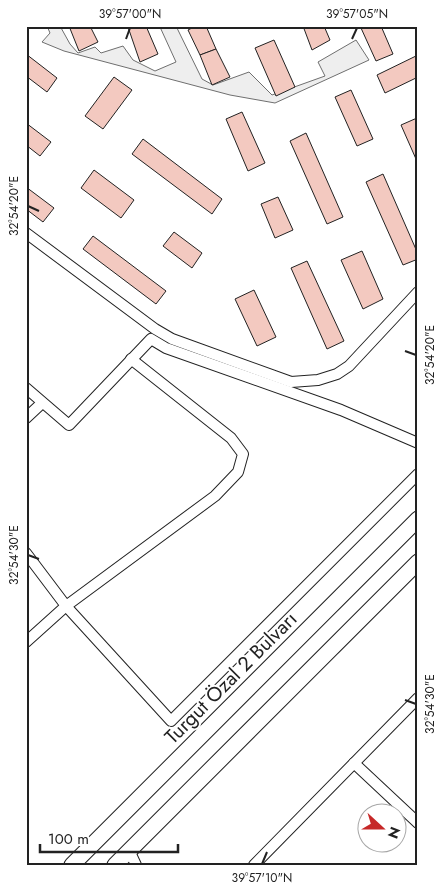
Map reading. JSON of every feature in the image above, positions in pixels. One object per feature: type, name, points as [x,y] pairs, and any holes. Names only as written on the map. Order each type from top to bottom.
[{"type":"highway","name":"Turgut Özal 2 Bulvarı","points":[[72,865],[418,519]]},
{"type":"highway","points":[[115,865],[418,562]]},
{"type":"highway","points":[[391,589],[418,570]]},
{"type":"street","points":[[26,234],[162,334],[291,382],[318,380],[337,374],[349,366],[418,292]]},
{"type":"street","points":[[26,388],[69,425],[151,339],[166,348],[341,410],[418,443]]},
{"type":"street","points":[[26,642],[66,606],[215,496],[238,472],[243,454],[231,438],[131,359]]},
{"type":"street","points":[[26,418],[42,402]]},
{"type":"street","points":[[26,554],[66,606],[171,721],[418,474]]},
{"type":"street","points":[[254,865],[418,698]]},
{"type":"street","points":[[354,763],[418,823]]},
{"type":"street","points":[[129,850],[136,865]]},
{"type":"shaded area","points":[[47,26],[60,26],[70,44],[78,53],[95,47],[101,53],[123,46],[133,60],[155,71],[176,62],[160,27],[176,26],[202,79],[213,85],[249,72],[272,95],[325,76],[318,62],[356,40],[369,60],[275,103],[230,95],[64,51],[42,42],[50,33]]},
{"type":"building","points":[[69,26],[90,26],[98,42],[79,51]]},
{"type":"building","points":[[146,26],[158,54],[140,62],[128,27]]},
{"type":"building","points":[[196,26],[206,26],[216,49],[200,55],[188,30]]},
{"type":"building","points":[[303,26],[324,26],[330,40],[312,50]]},
{"type":"building","points":[[365,26],[381,26],[393,54],[376,61],[361,28]]},
{"type":"building","points":[[274,40],[295,87],[276,96],[255,48]]},
{"type":"building","points":[[216,49],[230,77],[212,85],[200,55]]},
{"type":"building","points":[[26,54],[57,78],[47,92],[26,76]]},
{"type":"building","points":[[418,55],[418,77],[385,93],[377,75]]},
{"type":"building","points":[[114,77],[132,90],[103,129],[85,116]]},
{"type":"building","points":[[351,90],[373,139],[357,146],[335,97]]},
{"type":"building","points":[[242,112],[265,163],[248,171],[226,119]]},
{"type":"building","points":[[417,118],[418,158],[416,159],[401,125]]},
{"type":"building","points":[[26,123],[51,142],[40,156],[26,145]]},
{"type":"building","points":[[306,133],[343,217],[327,224],[290,141]]},
{"type":"building","points":[[143,139],[222,199],[212,214],[132,154]]},
{"type":"building","points":[[94,170],[134,200],[121,218],[81,188]]},
{"type":"building","points":[[383,174],[418,254],[418,259],[403,265],[366,182]]},
{"type":"building","points":[[26,187],[54,208],[43,222],[26,209]]},
{"type":"building","points":[[278,197],[293,230],[275,238],[261,204]]},
{"type":"building","points":[[174,232],[202,253],[192,268],[163,246]]},
{"type":"building","points":[[93,236],[166,291],[156,304],[83,249]]},
{"type":"building","points":[[362,251],[383,299],[363,309],[341,260]]},
{"type":"building","points":[[307,261],[344,341],[327,349],[291,268]]},
{"type":"building","points":[[254,290],[276,337],[257,346],[235,299]]}]
